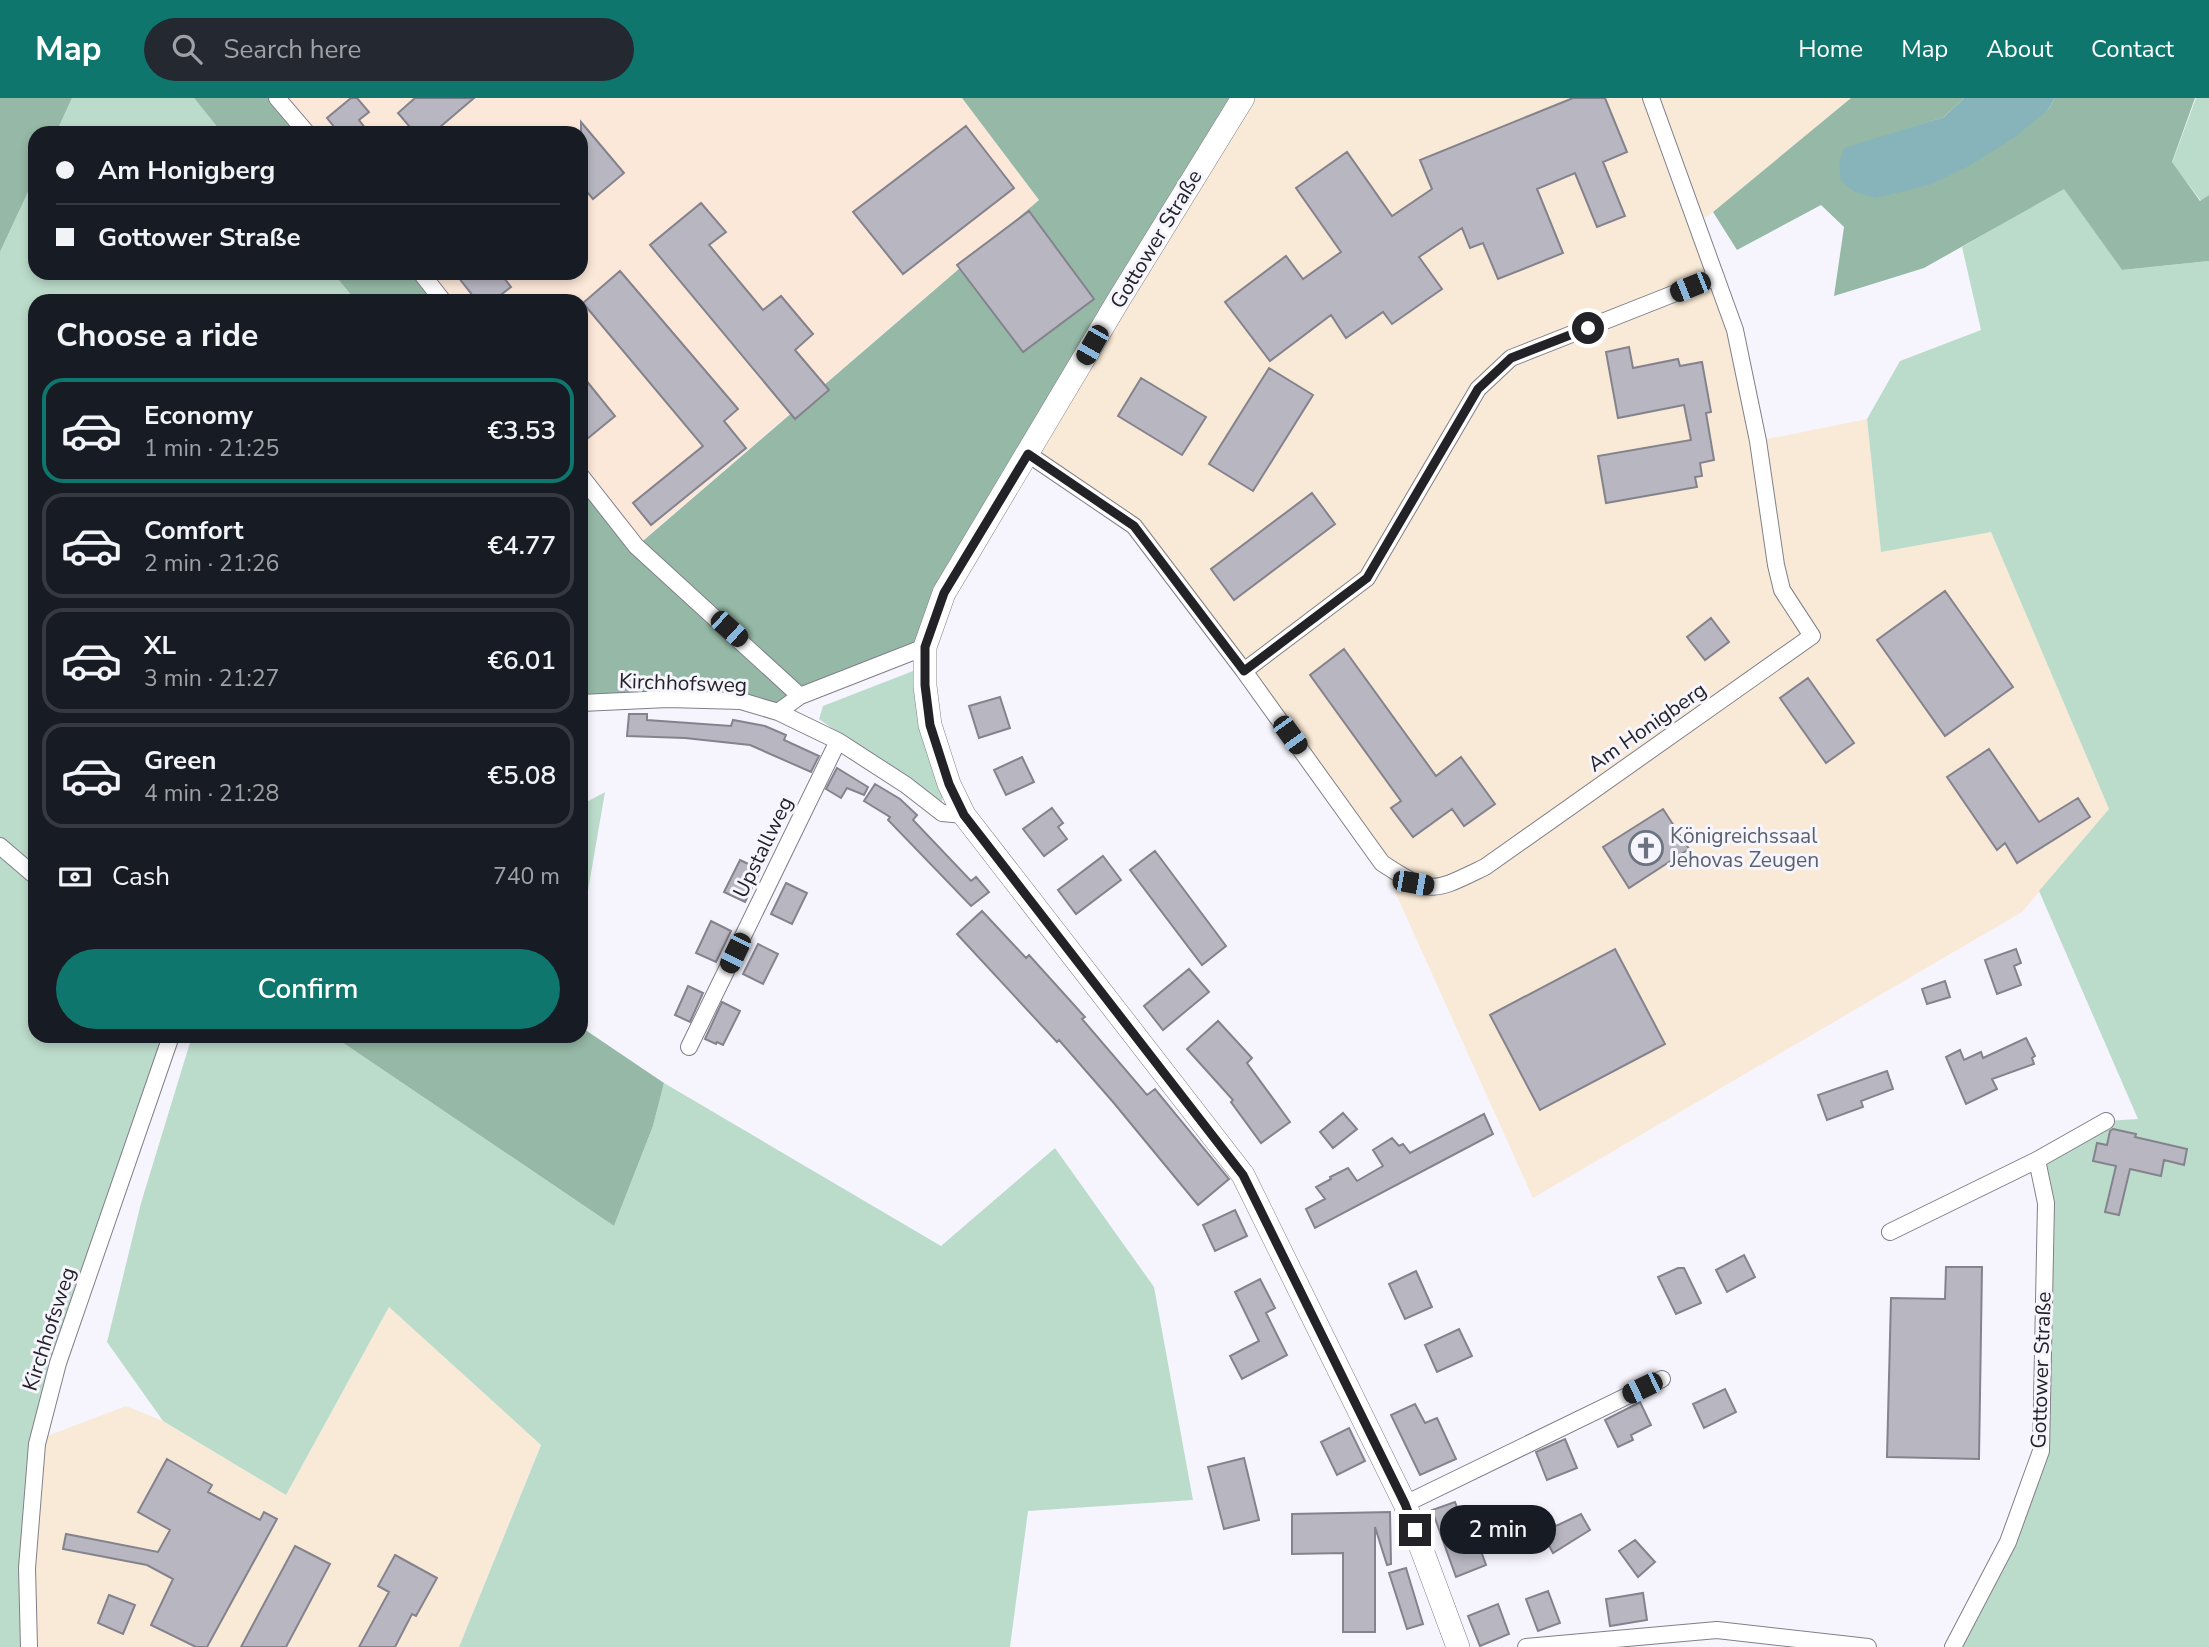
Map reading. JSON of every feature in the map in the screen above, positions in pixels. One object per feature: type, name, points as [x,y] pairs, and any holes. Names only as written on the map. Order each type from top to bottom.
[{"type":"street","points":[[277,98],[301,126]]},
{"type":"street","name":"Gottower Straße","points":[[1243,98],[944,593],[925,647],[925,685],[930,725],[949,784],[964,815],[1243,1175],[1405,1504],[1458,1647]]},
{"type":"street","name":"Am Honigberg","points":[[1028,454],[1134,526],[1244,671],[1382,863],[1413,883],[1441,888],[1485,867],[1812,636],[1783,590],[1776,565],[1758,441],[1735,330],[1651,98]]},
{"type":"street","points":[[1244,671],[1367,578],[1478,389],[1511,358],[1716,277]]},
{"type":"street","points":[[426,280],[438,294]]},
{"type":"street","points":[[588,485],[636,546],[800,696]]},
{"type":"street","points":[[778,712],[800,696],[925,647]]},
{"type":"street","name":"Kirchhofsweg","points":[[588,703],[668,699],[741,701],[778,712],[838,741],[906,785],[942,813],[964,815]]},
{"type":"street","name":"Upstallweg","points":[[689,1047],[838,741]]},
{"type":"street","points":[[0,846],[28,870]]},
{"type":"street","name":"Kirchhofsweg","points":[[29,1647],[27,1567],[39,1439],[58,1363],[170,1043]]},
{"type":"street","points":[[1890,1232],[2037,1160],[2106,1121]]},
{"type":"street","name":"Gottower Straße","points":[[1954,1647],[2008,1542],[2041,1451],[2046,1203],[2037,1160]]},
{"type":"street","points":[[1405,1504],[1662,1379]]},
{"type":"street","points":[[1527,1647],[1717,1630],[1868,1647]]},
{"type":"shaded area","points":[[277,98],[962,98],[1039,200],[636,546],[588,485],[588,294],[438,294],[426,280],[588,280],[588,126],[301,126]]},
{"type":"shaded area","points":[[1243,98],[1851,98],[1698,222],[1758,441],[1867,419],[1881,551],[1991,531],[2109,809],[2022,912],[1533,1198],[1382,863],[1134,526],[1028,454]]},
{"type":"shaded area","points":[[389,1307],[541,1444],[459,1647],[31,1647],[39,1439],[126,1406],[163,1421],[286,1495]]},
{"type":"green space","points":[[0,98],[72,98],[59,126],[28,126],[28,192],[0,252]]},
{"type":"green space","points":[[72,98],[194,98],[216,126],[59,126]]},
{"type":"green space","points":[[194,98],[277,98],[301,126],[216,126]]},
{"type":"green space","points":[[962,98],[1243,98],[925,647],[778,712],[588,698],[588,485],[637,546],[1039,200]]},
{"type":"green space","points":[[1851,98],[1964,98],[1944,117],[1898,132],[2048,110],[2055,98],[2195,98],[2172,162],[2200,201],[2209,195],[2209,261],[2122,270],[2064,189],[1924,268],[1834,296],[1844,227],[1821,205],[1737,250],[1713,212]]},
{"type":"green space","points":[[2196,98],[2209,98],[2209,195],[2201,201],[2172,163]]},
{"type":"green space","points":[[2064,188],[2122,270],[2209,261],[2209,1647],[1953,1647],[2041,1451],[2046,1203],[2037,1160],[2106,1121],[2138,1119],[2039,891],[2109,809],[1991,532],[1881,552],[1867,419],[1900,361],[1981,330],[1962,247]]},
{"type":"green space","points":[[28,192],[28,280],[339,280],[350,294],[28,294],[28,1043],[166,1043],[39,1439],[29,1647],[0,1647],[0,252]]},
{"type":"green space","points":[[339,280],[426,280],[438,294],[350,294]]},
{"type":"green space","points":[[913,671],[920,732],[944,792],[941,804],[819,719],[823,706]]},
{"type":"green space","points":[[605,792],[588,890],[588,801]]},
{"type":"green space","points":[[588,1032],[664,1083],[653,1126],[614,1226],[343,1043],[588,1043]]},
{"type":"green space","points":[[190,1043],[343,1043],[614,1226],[653,1126],[664,1083],[941,1246],[1055,1148],[1154,1287],[1193,1500],[1028,1511],[1010,1647],[459,1647],[541,1445],[389,1307],[286,1495],[163,1421],[107,1342],[141,1203]]},
{"type":"water","points":[[1964,98],[2055,98],[2048,110],[2015,137],[1969,166],[1929,185],[1876,198],[1855,192],[1841,181],[1839,163],[1844,148],[1944,117]]},
{"type":"building","points":[[351,98],[357,98],[369,112],[359,120],[364,126],[333,126],[327,118]]},
{"type":"building","points":[[415,98],[474,98],[441,126],[409,126],[398,113]]},
{"type":"building","points":[[1573,98],[1605,98],[1627,152],[1603,162],[1625,216],[1597,227],[1575,173],[1537,189],[1563,253],[1498,279],[1483,243],[1470,248],[1462,228],[1419,257],[1442,289],[1392,324],[1383,312],[1346,338],[1331,315],[1270,361],[1225,302],[1286,256],[1303,279],[1341,252],[1296,188],[1347,152],[1392,216],[1432,189],[1420,160]]},
{"type":"building","points":[[966,126],[1014,188],[903,274],[853,212]]},
{"type":"building","points":[[588,130],[624,173],[593,199],[588,193]]},
{"type":"building","points":[[701,203],[726,232],[709,245],[763,310],[781,296],[813,334],[795,350],[829,390],[795,419],[650,245]]},
{"type":"building","points":[[1029,211],[1094,299],[1023,352],[957,265]]},
{"type":"building","points":[[620,271],[738,409],[724,421],[746,448],[651,525],[633,503],[703,446],[588,309],[588,299]]},
{"type":"building","points":[[460,280],[506,280],[511,287],[502,294],[472,294]]},
{"type":"building","points":[[1629,347],[1633,368],[1678,359],[1680,366],[1702,362],[1711,412],[1706,413],[1714,460],[1700,463],[1702,476],[1695,477],[1697,487],[1606,503],[1598,456],[1691,440],[1684,405],[1618,418],[1606,352]]},
{"type":"building","points":[[1269,368],[1313,395],[1253,491],[1209,464]]},
{"type":"building","points":[[1141,378],[1206,417],[1182,455],[1118,416]]},
{"type":"building","points":[[588,383],[615,416],[588,438]]},
{"type":"building","points":[[1312,493],[1335,524],[1234,600],[1211,569]]},
{"type":"building","points":[[1945,591],[2013,687],[1945,736],[1877,640]]},
{"type":"building","points":[[1711,618],[1729,642],[1705,660],[1687,637]]},
{"type":"building","points":[[1344,649],[1436,776],[1461,757],[1495,804],[1464,826],[1452,809],[1413,837],[1391,808],[1401,801],[1310,675]]},
{"type":"building","points":[[1808,678],[1854,743],[1826,763],[1780,698]]},
{"type":"building","points":[[1000,697],[1010,728],[979,738],[969,706]]},
{"type":"building","points":[[629,714],[647,714],[647,720],[731,726],[733,720],[765,726],[786,735],[784,740],[819,756],[811,772],[750,745],[685,738],[627,736]]},
{"type":"building","points":[[1989,749],[2039,822],[2078,798],[2090,817],[2017,863],[2005,843],[1997,850],[1947,777]]},
{"type":"building","points":[[1022,757],[1034,782],[1006,795],[994,770]]},
{"type":"building","points":[[837,768],[868,787],[864,795],[847,788],[841,798],[826,789]]},
{"type":"building","points":[[875,784],[900,799],[917,815],[913,820],[971,881],[976,877],[989,892],[971,906],[888,820],[890,817],[864,801]]},
{"type":"building","points":[[1052,808],[1063,823],[1058,827],[1067,839],[1044,856],[1023,829]]},
{"type":"building","name":"Königreichssaal Jehovas Zeugen","points":[[1663,809],[1689,849],[1629,888],[1603,847]]},
{"type":"building","points":[[1155,851],[1226,946],[1202,965],[1130,870]]},
{"type":"building","points":[[1103,856],[1121,880],[1076,914],[1058,890]]},
{"type":"building","points":[[740,860],[761,870],[745,902],[724,892]]},
{"type":"building","points":[[786,883],[807,893],[792,924],[771,914]]},
{"type":"building","points":[[982,911],[1026,958],[1029,955],[1085,1017],[1082,1019],[1147,1095],[1155,1089],[1229,1179],[1198,1205],[1059,1040],[1057,1042],[957,934]]},
{"type":"building","points":[[711,921],[731,931],[716,962],[696,953]]},
{"type":"building","points":[[758,944],[778,954],[763,984],[743,974]]},
{"type":"building","points":[[1615,949],[1665,1044],[1540,1110],[1490,1015]]},
{"type":"building","points":[[2016,949],[2021,963],[2014,966],[2021,985],[1997,994],[1985,960]]},
{"type":"building","points":[[1189,969],[1209,992],[1163,1030],[1144,1006]]},
{"type":"building","points":[[1945,981],[1950,997],[1927,1004],[1922,989]]},
{"type":"building","points":[[688,986],[703,993],[690,1022],[675,1015]]},
{"type":"building","points":[[722,1002],[740,1011],[723,1045],[705,1039]]},
{"type":"building","points":[[1218,1021],[1252,1058],[1247,1063],[1290,1122],[1261,1143],[1231,1102],[1233,1100],[1187,1049]]},
{"type":"building","points":[[2026,1038],[2035,1056],[2032,1058],[2034,1064],[1992,1079],[1997,1089],[1966,1104],[1946,1057],[1960,1050],[1964,1060],[1981,1052],[1983,1058]]},
{"type":"building","points":[[1887,1071],[1893,1089],[1861,1101],[1863,1107],[1827,1120],[1818,1095]]},
{"type":"building","points":[[1343,1113],[1357,1129],[1333,1148],[1320,1132]]},
{"type":"building","points":[[1484,1114],[1493,1134],[1315,1228],[1306,1209],[1325,1199],[1316,1187],[1331,1179],[1330,1177],[1348,1168],[1357,1181],[1383,1166],[1373,1150],[1392,1138],[1399,1146],[1403,1144],[1410,1153]]},
{"type":"building","points":[[2113,1129],[2187,1149],[2184,1165],[2164,1160],[2161,1176],[2130,1169],[2119,1215],[2105,1212],[2116,1166],[2093,1161],[2097,1143],[2107,1145],[2110,1131]]},
{"type":"building","points":[[1235,1210],[1247,1236],[1215,1251],[1203,1225]]},
{"type":"building","points":[[1744,1255],[1755,1277],[1727,1292],[1716,1270]]},
{"type":"building","points":[[1946,1267],[1982,1267],[1979,1459],[1887,1457],[1891,1298],[1945,1299]]},
{"type":"building","points":[[1684,1268],[1701,1303],[1676,1314],[1658,1277]]},
{"type":"building","points":[[1416,1271],[1432,1307],[1405,1319],[1389,1284]]},
{"type":"building","points":[[1260,1279],[1275,1308],[1266,1313],[1287,1355],[1242,1379],[1230,1356],[1259,1341],[1235,1292]]},
{"type":"building","points":[[1459,1329],[1472,1356],[1437,1372],[1425,1345]]},
{"type":"building","points":[[1725,1389],[1736,1412],[1704,1428],[1693,1404]]},
{"type":"building","points":[[1640,1402],[1651,1425],[1631,1435],[1633,1440],[1618,1447],[1605,1420]]},
{"type":"building","points":[[1415,1404],[1425,1423],[1437,1418],[1456,1459],[1420,1475],[1391,1415]]},
{"type":"building","points":[[1349,1428],[1365,1461],[1337,1475],[1321,1442]]},
{"type":"building","points":[[1565,1439],[1577,1468],[1547,1480],[1536,1452]]},
{"type":"building","points":[[1244,1458],[1259,1520],[1224,1529],[1208,1467]]},
{"type":"building","points":[[167,1459],[212,1485],[208,1492],[260,1520],[264,1512],[277,1519],[207,1647],[196,1647],[151,1625],[173,1579],[147,1565],[63,1549],[66,1534],[158,1552],[170,1530],[138,1512]]},
{"type":"building","points":[[1455,1502],[1463,1522],[1470,1521],[1486,1565],[1456,1577],[1432,1510]]},
{"type":"building","points":[[1390,1512],[1391,1564],[1387,1565],[1375,1527],[1375,1632],[1343,1632],[1343,1553],[1292,1554],[1292,1514]]},
{"type":"building","points":[[1581,1514],[1590,1530],[1553,1553],[1537,1523],[1549,1516],[1556,1526]]},
{"type":"building","points":[[1635,1540],[1655,1562],[1638,1577],[1619,1551]]},
{"type":"building","points":[[295,1546],[330,1564],[286,1647],[241,1647]]},
{"type":"building","points":[[395,1555],[437,1578],[416,1616],[412,1614],[395,1647],[359,1647],[389,1592],[378,1586]]},
{"type":"building","points":[[1406,1568],[1423,1624],[1407,1629],[1389,1573]]},
{"type":"building","points":[[1548,1591],[1560,1623],[1538,1631],[1526,1599]]},
{"type":"building","points":[[1643,1593],[1647,1620],[1610,1626],[1606,1599]]},
{"type":"building","points":[[109,1595],[135,1605],[123,1634],[98,1623]]},
{"type":"building","points":[[1498,1604],[1509,1634],[1480,1646],[1468,1616]]},
{"type":"place","name":"Königreichssaal Jehovas Zeugen","points":[[1646,848]]},
{"type":"route","points":[[1415,1530],[1405,1504],[1243,1175],[964,815],[949,784],[930,725],[925,685],[925,647],[944,593],[1028,454],[1134,526],[1244,671],[1367,578],[1478,389],[1511,358],[1588,328]]}]
